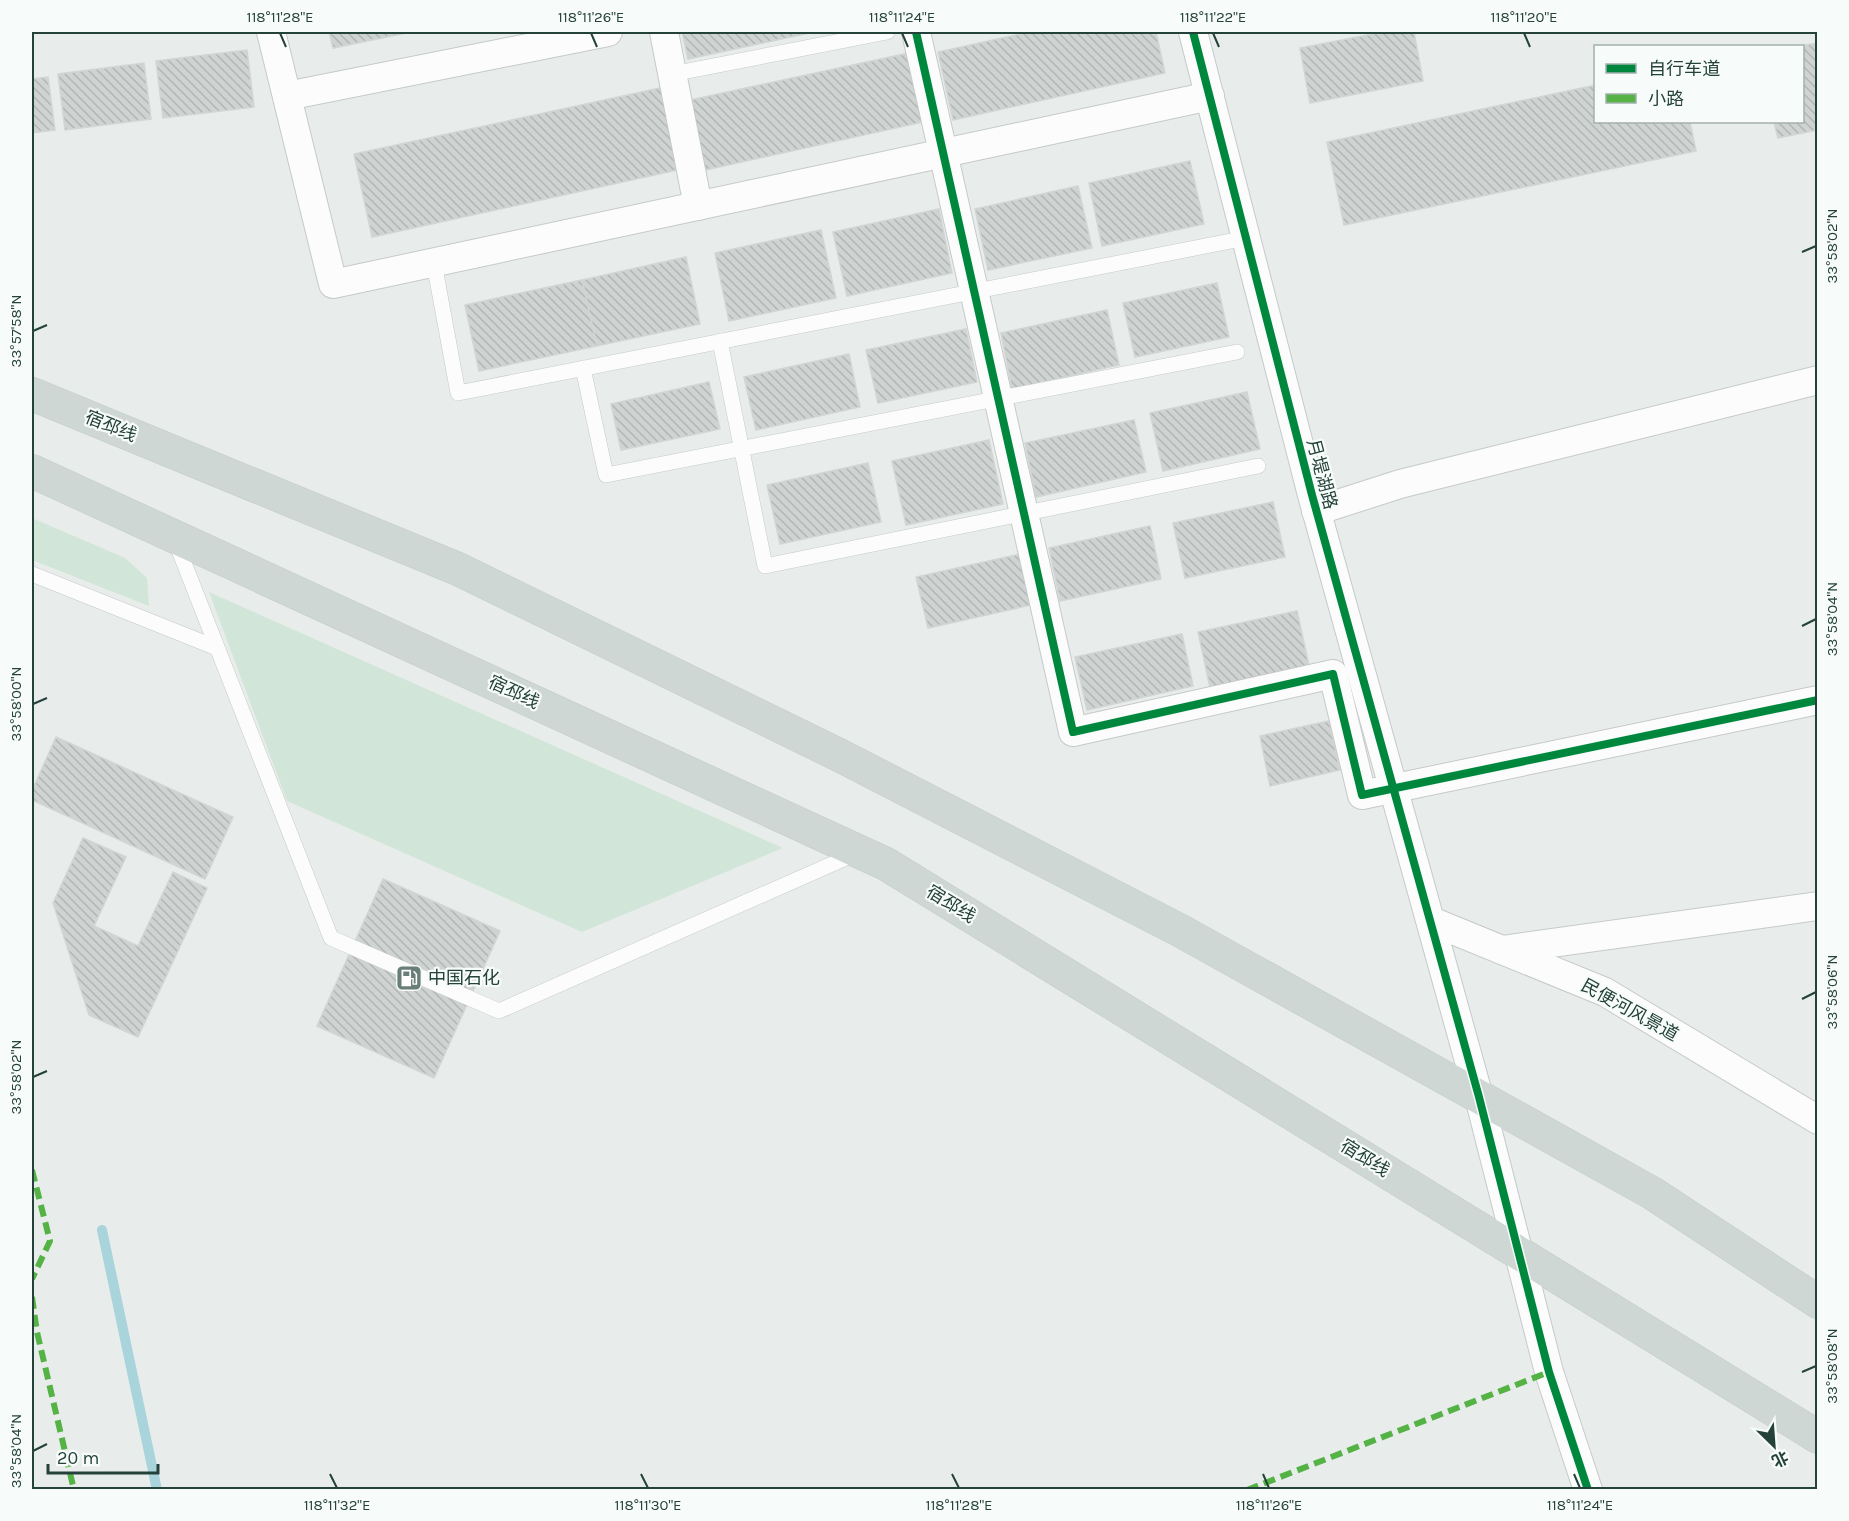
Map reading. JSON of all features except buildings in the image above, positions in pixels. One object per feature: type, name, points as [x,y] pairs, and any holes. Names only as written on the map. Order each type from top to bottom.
[{"type":"main road","name":"宿邳线","points":[[32,394],[469,574],[839,755],[1170,926],[1652,1193],[1818,1302]]},
{"type":"main road","name":"宿邳线","points":[[32,471],[886,864],[1818,1437]]},
{"type":"street","points":[[271,32],[333,284],[1210,96]]},
{"type":"street","points":[[287,96],[608,32]]},
{"type":"street","points":[[664,32],[698,206]]},
{"type":"street","points":[[916,32],[1073,732],[1333,674],[1362,795],[1818,700]]},
{"type":"street","name":"月堤湖路","points":[[1193,32],[1316,511],[1479,1097],[1549,1372],[1588,1490]]},
{"type":"street","points":[[1316,511],[1400,484],[1818,380]]},
{"type":"street","points":[[1501,950],[1818,906]]},
{"type":"street","name":"民便河风景道","points":[[1431,921],[1605,992],[1818,1120]]},
{"type":"lane","points":[[672,74],[887,32]]},
{"type":"lane","points":[[434,263],[458,393],[1246,238]]},
{"type":"lane","points":[[720,341],[765,566],[1258,466]]},
{"type":"lane","points":[[584,368],[606,475],[1237,352]]},
{"type":"lane","points":[[173,536],[331,938],[499,1011],[860,852]]},
{"type":"lane","points":[[32,574],[217,648]]},
{"type":"green space","points":[[32,518],[125,558],[147,578],[149,606],[32,560]]},
{"type":"green space","points":[[209,592],[783,848],[582,932],[287,801]]},
{"type":"waterway","points":[[102,1230],[157,1490]]},
{"type":"marked path","points":[[32,1170],[50,1241],[32,1279]]},
{"type":"marked path","points":[[32,1297],[37,1332],[74,1490]]},
{"type":"marked path","points":[[1247,1490],[1549,1372]]},
{"type":"cycle path","points":[[916,32],[1073,732],[1333,674],[1362,795],[1818,700]]},
{"type":"cycle path","points":[[1193,32],[1312,495],[1479,1097],[1549,1372],[1588,1490]]},
{"type":"place","name":"中国石化","points":[[409,978]]}]
